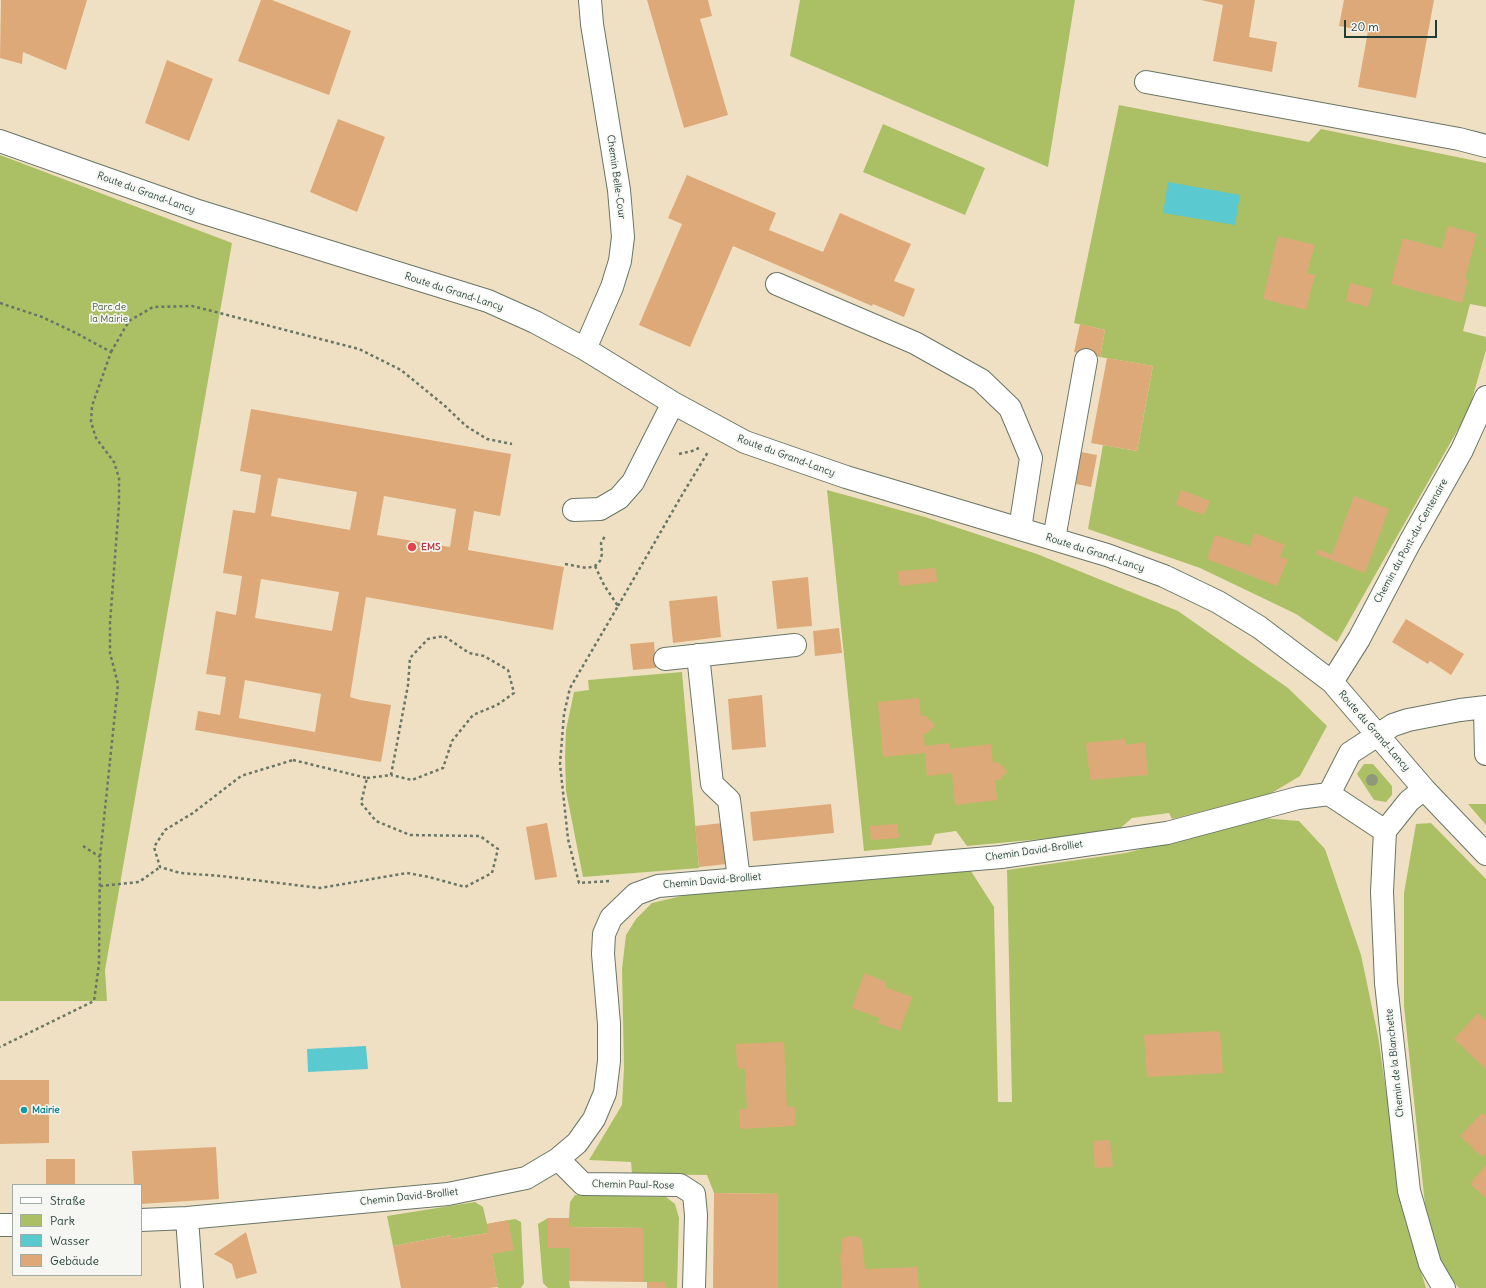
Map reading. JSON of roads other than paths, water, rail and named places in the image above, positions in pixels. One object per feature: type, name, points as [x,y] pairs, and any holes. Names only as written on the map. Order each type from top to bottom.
[{"type":"street","name":"Chemin Belle-Cour","points":[[585,349],[612,287],[620,261],[623,237],[619,190],[592,24],[590,0]]},
{"type":"street","points":[[1146,82],[1459,139],[1486,146]]},
{"type":"street","name":"Route du Grand-Lancy","points":[[0,141],[198,211],[488,301],[535,322],[585,349],[673,403],[745,442],[782,456],[846,477],[1107,555],[1164,576],[1218,602],[1260,627],[1332,682],[1424,789],[1486,854]]},
{"type":"street","points":[[777,284],[915,343],[981,380],[1010,408],[1031,458],[1020,529]]},
{"type":"street","points":[[1054,539],[1086,360]]},
{"type":"street","name":"Chemin du Pont-du-Centenaire","points":[[1332,682],[1359,638],[1410,542],[1462,450],[1486,397]]},
{"type":"street","points":[[574,510],[600,509],[619,498],[633,482],[673,403]]},
{"type":"street","points":[[665,659],[795,645]]},
{"type":"street","points":[[698,655],[712,784],[730,800],[739,879]]},
{"type":"street","points":[[1424,789],[1409,801],[1385,831],[1329,794],[1350,753],[1393,725],[1408,720],[1460,710],[1486,707],[1486,754]]},
{"type":"street","name":"Chemin David-Brolliet","points":[[142,1220],[187,1218],[448,1194],[526,1178],[558,1159],[577,1143],[594,1119],[605,1093],[609,1061],[609,1024],[603,954],[604,934],[611,918],[636,894],[658,886],[1000,857],[1168,833],[1298,798],[1329,794]]},
{"type":"street","name":"Chemin de la Blanchette","points":[[1385,831],[1382,892],[1386,983],[1408,1191],[1430,1264],[1444,1288]]},
{"type":"street","name":"Chemin Paul-Rose","points":[[558,1159],[583,1184],[680,1186],[694,1194],[696,1215],[694,1288]]},
{"type":"street","points":[[187,1218],[192,1288]]},
{"type":"street","points":[[0,1225],[12,1225]]},
{"type":"water","points":[[1168,182],[1240,195],[1235,225],[1163,213]]},
{"type":"water","points":[[366,1046],[368,1069],[308,1072],[307,1049]]},
{"type":"place","name":"EMS","points":[[412,547]]},
{"type":"place","name":"Mairie","points":[[24,1110]]},
{"type":"park label","name":"Parc de la Mairie","points":[[109,312]]}]
